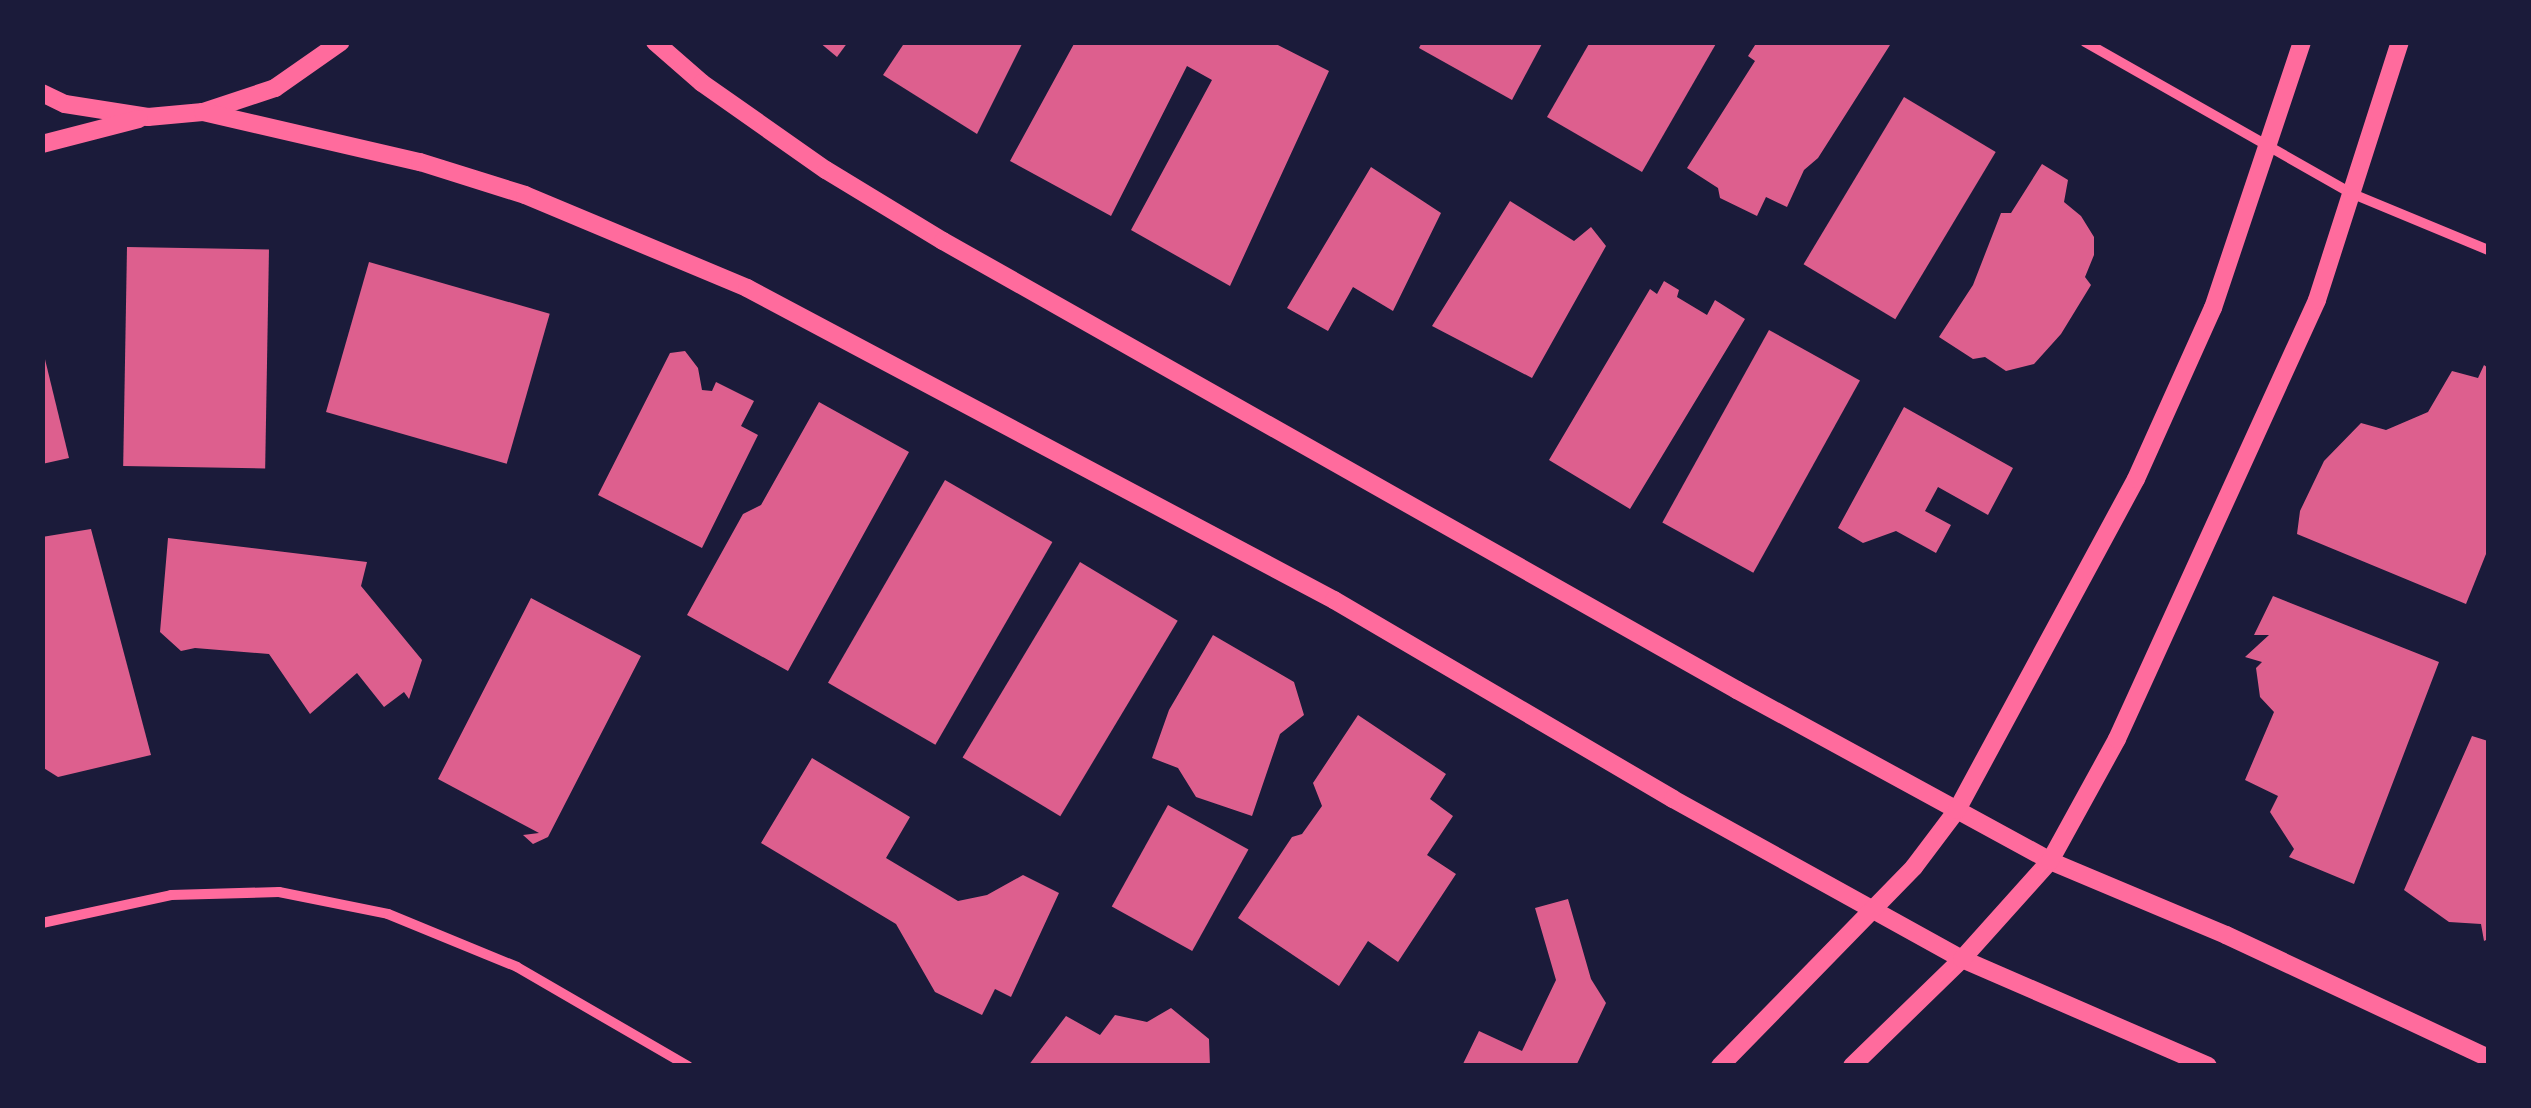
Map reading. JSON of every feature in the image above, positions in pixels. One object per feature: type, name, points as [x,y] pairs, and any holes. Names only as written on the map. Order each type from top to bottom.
[{"type":"street","points":[[42,144],[148,117],[203,112],[275,88],[341,42]]},
{"type":"street","points":[[655,42],[826,170],[943,241],[1956,810],[2050,861],[2226,935],[2488,1058]]},
{"type":"street","points":[[2085,42],[2268,150],[2353,194],[2488,250]]},
{"type":"street","points":[[1720,1066],[1914,867],[1956,810],[2136,479],[2213,308],[2302,42]]},
{"type":"street","points":[[1852,1066],[1962,959],[2050,861],[2117,739],[2200,564],[2316,300],[2400,42]]},
{"type":"street","points":[[42,93],[65,104],[148,117]]},
{"type":"street","points":[[203,112],[402,157],[508,190],[747,288],[1334,600],[1962,959],[2208,1066]]},
{"type":"street","points":[[42,923],[171,896],[279,892],[388,914],[518,967],[674,1062],[688,1066]]},
{"type":"building","points":[[819,42],[848,42],[837,57]]},
{"type":"building","points":[[905,42],[1023,42],[977,134],[883,75]]},
{"type":"building","points":[[1075,42],[1272,42],[1329,71],[1230,286],[1131,230],[1212,80],[1187,66],[1111,216],[1010,161]]},
{"type":"building","points":[[1422,42],[1543,42],[1512,100],[1419,48]]},
{"type":"building","points":[[1590,42],[1717,42],[1642,172],[1547,117]]},
{"type":"building","points":[[1757,42],[1890,45],[1818,158],[1804,170],[1787,207],[1766,197],[1757,216],[1720,198],[1718,188],[1687,168],[1755,61],[1748,56]]},
{"type":"building","points":[[1904,97],[1996,152],[1895,319],[1804,264]]},
{"type":"building","points":[[2042,164],[2068,180],[2064,202],[2081,216],[2094,237],[2094,255],[2085,277],[2091,285],[2061,334],[2034,364],[2006,371],[1985,357],[1973,359],[1939,337],[1973,285],[2001,213],[2011,213]]},
{"type":"building","points":[[1371,167],[1441,213],[1393,311],[1353,287],[1328,331],[1287,308]]},
{"type":"building","points":[[1510,201],[1574,241],[1591,227],[1606,246],[1532,378],[1432,326]]},
{"type":"building","points":[[127,247],[269,249],[265,468],[123,466]]},
{"type":"building","points":[[369,262],[550,314],[507,464],[326,412]]},
{"type":"building","points":[[1664,281],[1679,290],[1677,297],[1707,315],[1715,300],[1745,319],[1630,509],[1549,460],[1650,289],[1657,294]]},
{"type":"building","points":[[1769,330],[1860,380],[1753,573],[1662,522]]},
{"type":"building","points":[[42,347],[69,458],[42,464]]},
{"type":"building","points":[[685,351],[698,368],[702,390],[712,391],[716,382],[754,401],[741,426],[758,435],[702,548],[598,495],[670,353]]},
{"type":"building","points":[[2484,365],[2488,368],[2488,549],[2466,604],[2297,534],[2300,511],[2324,461],[2361,423],[2386,430],[2428,412],[2452,371],[2478,378]]},
{"type":"building","points":[[819,402],[909,452],[788,671],[687,615],[743,514],[761,505]]},
{"type":"building","points":[[1904,407],[2013,468],[1988,515],[1938,487],[1925,511],[1951,525],[1936,553],[1896,531],[1863,543],[1838,528]]},
{"type":"building","points":[[945,480],[1052,542],[935,745],[828,683]]},
{"type":"building","points":[[91,529],[151,755],[58,777],[42,767],[42,537]]},
{"type":"building","points":[[168,538],[367,562],[361,586],[422,660],[409,699],[404,692],[384,707],[357,673],[310,714],[269,654],[195,648],[181,651],[160,632]]},
{"type":"building","points":[[1080,562],[1178,621],[1060,816],[963,757]]},
{"type":"building","points":[[2273,596],[2439,662],[2354,884],[2289,857],[2294,849],[2270,812],[2278,796],[2245,780],[2274,712],[2260,697],[2256,668],[2262,662],[2245,657],[2269,635],[2254,635]]},
{"type":"building","points":[[531,598],[641,656],[548,837],[533,844],[523,835],[539,833],[438,779]]},
{"type":"building","points":[[1213,635],[1294,682],[1304,715],[1280,734],[1252,816],[1196,797],[1178,768],[1152,758],[1169,710]]},
{"type":"building","points":[[1358,715],[1446,774],[1430,799],[1453,816],[1427,855],[1456,874],[1398,962],[1368,941],[1339,986],[1238,918],[1292,837],[1302,834],[1322,806],[1313,783]]},
{"type":"building","points":[[2472,736],[2488,741],[2488,939],[2484,941],[2481,924],[2449,922],[2404,890]]},
{"type":"building","points":[[812,758],[910,817],[886,858],[958,901],[987,895],[1023,875],[1059,893],[1011,997],[995,989],[982,1015],[935,992],[896,924],[761,843]]},
{"type":"building","points":[[1168,805],[1248,850],[1192,951],[1112,906]]},
{"type":"building","points":[[1568,899],[1591,979],[1606,1003],[1576,1066],[1462,1066],[1479,1031],[1522,1051],[1556,980],[1535,908]]},
{"type":"building","points":[[1171,1008],[1209,1039],[1210,1066],[1028,1066],[1066,1016],[1100,1035],[1115,1015],[1147,1022]]}]
